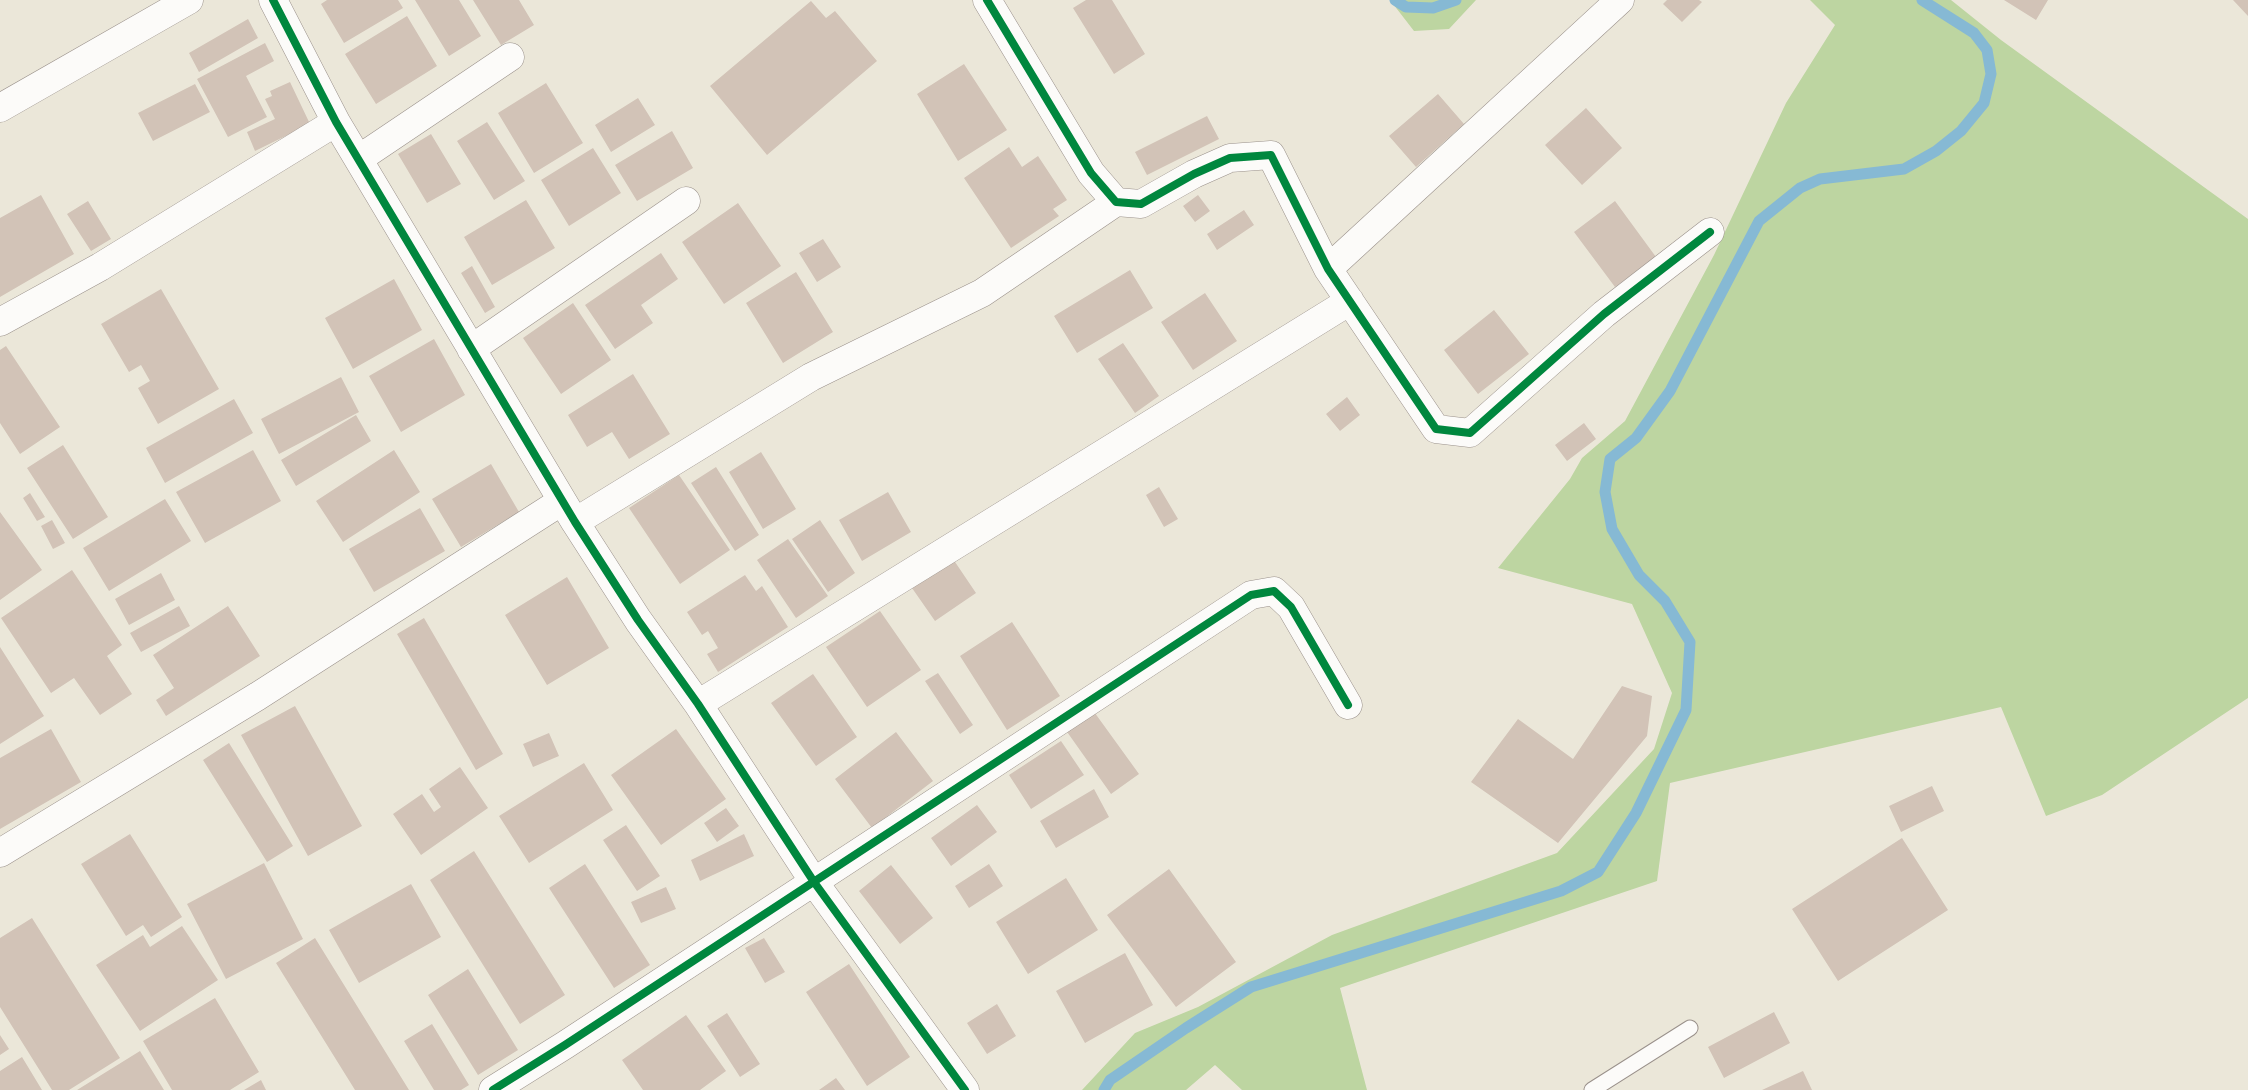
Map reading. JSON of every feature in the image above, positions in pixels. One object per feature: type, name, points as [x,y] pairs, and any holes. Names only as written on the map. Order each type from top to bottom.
[{"type":"street","points":[[0,108],[189,0]]},
{"type":"street","points":[[273,0],[336,122],[360,158],[568,511],[638,620],[698,704],[814,882],[965,1090]]},
{"type":"street","points":[[987,0],[1091,173],[1116,202]]},
{"type":"street","points":[[1328,269],[1620,0]]},
{"type":"street","points":[[360,158],[510,57]]},
{"type":"street","points":[[0,322],[100,267],[336,122]]},
{"type":"street","points":[[0,853],[568,511],[811,377],[982,293],[1116,202],[1141,204],[1194,174],[1230,158],[1271,155],[1328,269],[1436,430],[1470,433],[1604,314],[1710,232]]},
{"type":"street","points":[[471,349],[686,201]]},
{"type":"street","points":[[698,704],[1350,301]]},
{"type":"street","points":[[493,1090],[1251,595],[1274,591],[1291,607],[1348,705]]},
{"type":"lane","points":[[1592,1090],[1690,1028]]},
{"type":"green space","points":[[1390,0],[1476,0],[1449,29],[1414,31]]},
{"type":"green space","points":[[1810,0],[1951,0],[2001,40],[2248,219],[2248,698],[2102,795],[2046,816],[2001,707],[1670,783],[1657,881],[1340,988],[1367,1090],[1242,1090],[1215,1065],[1186,1090],[1082,1090],[1135,1033],[1198,1007],[1332,935],[1557,853],[1654,749],[1672,693],[1632,604],[1498,568],[1570,479],[1582,458],[1625,421],[1714,255],[1786,103],[1835,25]]},
{"type":"building","points":[[327,0],[398,0],[403,8],[344,43],[321,4]]},
{"type":"building","points":[[415,0],[459,0],[481,36],[449,56]]},
{"type":"building","points":[[473,0],[519,0],[534,25],[501,45]]},
{"type":"building","points":[[1086,0],[1112,0],[1145,54],[1114,74],[1073,8]]},
{"type":"building","points":[[1667,0],[1699,0],[1702,2],[1682,22],[1663,4]]},
{"type":"building","points":[[2004,0],[2048,0],[2036,20]]},
{"type":"building","points":[[2233,0],[2248,0],[2248,16]]},
{"type":"building","points":[[811,1],[826,18],[835,11],[877,61],[767,155],[710,86]]},
{"type":"building","points":[[407,16],[437,66],[376,104],[345,54]]},
{"type":"building","points":[[248,19],[258,38],[199,72],[189,53]]},
{"type":"building","points":[[265,43],[274,61],[246,76],[267,117],[228,137],[197,79]]},
{"type":"building","points":[[964,64],[1007,130],[958,161],[917,94]]},
{"type":"building","points":[[290,82],[310,124],[255,151],[247,132],[275,119],[265,99],[272,96],[270,91]]},
{"type":"building","points":[[546,83],[583,143],[534,173],[498,113]]},
{"type":"building","points":[[195,84],[210,112],[153,141],[138,113]]},
{"type":"building","points":[[1438,94],[1464,124],[1416,167],[1389,136]]},
{"type":"building","points":[[638,98],[655,125],[611,152],[595,125]]},
{"type":"building","points":[[1586,108],[1622,148],[1582,185],[1545,145]]},
{"type":"building","points":[[1207,116],[1219,139],[1147,175],[1135,152]]},
{"type":"building","points":[[487,122],[525,181],[494,200],[457,141]]},
{"type":"building","points":[[672,131],[693,168],[637,201],[615,165]]},
{"type":"building","points":[[431,134],[461,184],[427,203],[398,154]]},
{"type":"building","points":[[1009,147],[1022,167],[1038,156],[1067,200],[1053,209],[1059,216],[1011,248],[964,178]]},
{"type":"building","points":[[593,148],[621,193],[569,226],[541,180]]},
{"type":"building","points":[[41,195],[74,254],[0,297],[0,218]]},
{"type":"building","points":[[1198,195],[1210,211],[1195,222],[1183,206]]},
{"type":"building","points":[[526,200],[555,248],[492,285],[464,237]]},
{"type":"building","points":[[88,201],[111,239],[91,251],[67,214]]},
{"type":"building","points":[[1615,201],[1656,257],[1615,287],[1574,232]]},
{"type":"building","points":[[738,203],[781,266],[724,304],[682,242]]},
{"type":"building","points":[[1244,210],[1254,225],[1217,250],[1207,234]]},
{"type":"building","points":[[823,239],[841,267],[817,282],[799,253]]},
{"type":"building","points":[[661,253],[678,279],[641,305],[653,323],[615,349],[585,305]]},
{"type":"building","points":[[472,266],[495,307],[485,313],[461,273]]},
{"type":"building","points":[[1130,270],[1153,308],[1077,353],[1054,316]]},
{"type":"building","points":[[796,272],[833,332],[783,363],[746,303]]},
{"type":"building","points":[[394,279],[422,330],[353,369],[325,318]]},
{"type":"building","points":[[161,289],[219,389],[158,424],[138,388],[150,381],[141,365],[129,372],[101,324]]},
{"type":"building","points":[[1205,293],[1237,341],[1193,370],[1161,322]]},
{"type":"building","points":[[573,303],[611,360],[561,394],[523,338]]},
{"type":"building","points":[[1494,310],[1529,354],[1478,394],[1444,350]]},
{"type":"building","points":[[434,339],[465,395],[401,432],[369,376]]},
{"type":"building","points":[[1123,343],[1159,396],[1135,413],[1098,359]]},
{"type":"building","points":[[6,346],[60,427],[20,454],[0,423],[0,350]]},
{"type":"building","points":[[633,374],[670,434],[629,459],[612,432],[587,447],[568,415]]},
{"type":"building","points":[[341,377],[359,412],[279,454],[261,419]]},
{"type":"building","points":[[1347,397],[1360,415],[1340,431],[1326,414]]},
{"type":"building","points":[[234,399],[253,433],[165,483],[146,448]]},
{"type":"building","points":[[356,415],[371,441],[296,486],[281,460]]},
{"type":"building","points":[[1584,423],[1596,439],[1567,461],[1555,445]]},
{"type":"building","points":[[63,445],[108,517],[73,539],[27,468]]},
{"type":"building","points":[[253,450],[281,501],[205,543],[176,492]]},
{"type":"building","points":[[394,450],[420,492],[343,542],[316,501]]},
{"type":"building","points":[[761,452],[796,509],[763,529],[729,472]]},
{"type":"building","points":[[491,464],[519,512],[461,547],[432,499]]},
{"type":"building","points":[[716,467],[759,535],[735,551],[691,483]]},
{"type":"building","points":[[679,475],[730,550],[680,584],[629,508]]},
{"type":"building","points":[[1159,487],[1178,519],[1164,527],[1146,495]]},
{"type":"building","points":[[888,492],[911,532],[862,561],[839,520]]},
{"type":"building","points":[[30,493],[45,517],[37,521],[23,498]]},
{"type":"building","points":[[165,499],[191,541],[109,591],[83,548]]},
{"type":"building","points":[[420,508],[445,551],[374,592],[349,549]]},
{"type":"building","points":[[0,512],[42,570],[0,600]]},
{"type":"building","points":[[52,520],[65,543],[53,549],[41,526]]},
{"type":"building","points":[[820,520],[855,573],[828,592],[792,539]]},
{"type":"building","points":[[788,539],[828,596],[796,618],[757,560]]},
{"type":"building","points":[[953,559],[976,593],[935,621],[912,588]]},
{"type":"building","points":[[72,570],[122,645],[107,656],[132,694],[100,715],[74,678],[51,693],[1,618]]},
{"type":"building","points":[[161,573],[175,600],[129,625],[115,599]]},
{"type":"building","points":[[745,575],[756,591],[762,586],[788,627],[718,672],[707,654],[718,648],[708,631],[702,635],[687,612]]},
{"type":"building","points":[[567,577],[609,648],[547,685],[505,615]]},
{"type":"building","points":[[179,606],[190,626],[141,652],[130,633]]},
{"type":"building","points":[[228,606],[260,656],[166,716],[156,700],[174,688],[153,655]]},
{"type":"building","points":[[880,611],[921,670],[867,707],[826,647]]},
{"type":"building","points":[[424,618],[503,754],[476,770],[397,634]]},
{"type":"building","points":[[1012,622],[1060,696],[1007,730],[960,656]]},
{"type":"building","points":[[0,647],[44,716],[0,744]]},
{"type":"building","points":[[938,673],[973,725],[960,734],[925,681]]},
{"type":"building","points":[[813,674],[857,737],[816,766],[771,703]]},
{"type":"building","points":[[1622,686],[1652,696],[1647,736],[1558,843],[1471,782],[1518,719],[1573,759]]},
{"type":"building","points":[[295,706],[362,826],[308,856],[241,735]]},
{"type":"building","points":[[1092,709],[1139,774],[1111,794],[1065,729]]},
{"type":"building","points":[[51,729],[81,782],[0,829],[0,758]]},
{"type":"building","points":[[676,729],[726,799],[661,845],[611,775]]},
{"type":"building","points":[[896,732],[933,781],[872,828],[835,779]]},
{"type":"building","points":[[549,733],[559,756],[533,767],[523,744]]},
{"type":"building","points":[[1061,741],[1084,775],[1031,809],[1009,775]]},
{"type":"building","points":[[229,743],[293,846],[267,862],[203,760]]},
{"type":"building","points":[[584,763],[613,810],[529,863],[499,816]]},
{"type":"building","points":[[460,767],[488,808],[421,855],[393,814],[422,794],[434,812],[441,807],[429,789]]},
{"type":"building","points":[[1932,786],[1944,811],[1901,832],[1889,806]]},
{"type":"building","points":[[1094,789],[1109,817],[1056,848],[1040,821]]},
{"type":"building","points":[[977,805],[997,832],[951,866],[931,838]]},
{"type":"building","points":[[726,808],[739,826],[717,842],[704,823]]},
{"type":"building","points":[[626,825],[660,876],[637,891],[603,840]]},
{"type":"building","points":[[130,834],[182,917],[151,937],[143,925],[126,936],[81,864]]},
{"type":"building","points":[[744,834],[754,856],[700,881],[691,860]]},
{"type":"building","points":[[1902,838],[1948,910],[1838,981],[1792,909]]},
{"type":"building","points":[[474,851],[565,995],[520,1024],[430,880]]},
{"type":"building","points":[[264,863],[303,939],[226,979],[187,904]]},
{"type":"building","points":[[585,864],[650,965],[614,988],[549,888]]},
{"type":"building","points":[[989,864],[1003,886],[969,908],[955,886]]},
{"type":"building","points":[[891,865],[933,918],[900,944],[859,891]]},
{"type":"building","points":[[1169,869],[1236,962],[1176,1007],[1107,915]]},
{"type":"building","points":[[1066,878],[1098,930],[1028,974],[996,922]]},
{"type":"building","points":[[411,884],[441,937],[359,983],[329,930]]},
{"type":"building","points":[[666,887],[676,909],[641,923],[631,902]]},
{"type":"building","points":[[32,918],[120,1058],[69,1090],[52,1090],[0,1007],[0,938]]},
{"type":"building","points":[[182,926],[218,980],[140,1031],[96,965],[143,935],[150,947]]},
{"type":"building","points":[[315,938],[409,1090],[355,1090],[276,963]]},
{"type":"building","points":[[764,938],[785,972],[765,983],[745,948]]},
{"type":"building","points":[[1125,953],[1153,1005],[1085,1043],[1056,991]]},
{"type":"building","points":[[849,964],[910,1057],[867,1086],[806,992]]},
{"type":"building","points":[[468,969],[518,1050],[478,1075],[428,995]]},
{"type":"building","points":[[215,998],[259,1072],[230,1090],[172,1090],[143,1041]]},
{"type":"building","points":[[997,1004],[1016,1036],[987,1054],[967,1023]]},
{"type":"building","points":[[1774,1012],[1790,1043],[1724,1078],[1708,1047]]},
{"type":"building","points":[[727,1013],[760,1064],[740,1077],[707,1026]]},
{"type":"building","points":[[686,1015],[726,1071],[700,1090],[643,1090],[622,1060]]},
{"type":"building","points":[[432,1024],[469,1085],[461,1090],[434,1090],[404,1041]]},
{"type":"building","points":[[0,1035],[9,1049],[0,1055]]},
{"type":"building","points":[[140,1051],[164,1090],[77,1090]]},
{"type":"building","points":[[22,1057],[42,1090],[0,1090],[0,1071]]},
{"type":"building","points":[[1803,1071],[1812,1090],[1762,1090]]},
{"type":"building","points":[[836,1078],[845,1090],[819,1090]]},
{"type":"building","points":[[261,1080],[266,1090],[244,1090]]},
{"type":"waterway","points":[[1395,0],[1406,7],[1433,8],[1456,0]]},
{"type":"waterway","points":[[1104,1090],[1110,1080],[1186,1028],[1251,987],[1561,891],[1598,872],[1636,813],[1686,710],[1690,642],[1665,601],[1639,575],[1612,529],[1605,492],[1610,459],[1636,438],[1670,391],[1759,221],[1800,188],[1820,179],[1904,169],[1936,151],[1961,131],[1984,103],[1991,74],[1987,50],[1974,33],[1922,0]]},
{"type":"cycle path","points":[[273,0],[336,122],[575,522],[638,620],[698,704],[814,882],[965,1090]]},
{"type":"cycle path","points":[[987,0],[1091,173],[1116,202],[1141,204],[1194,174],[1230,158],[1271,155],[1328,269],[1436,429],[1470,433],[1604,314],[1710,232]]},
{"type":"cycle path","points":[[493,1090],[565,1045],[1251,595],[1274,591],[1291,607],[1348,705]]}]
